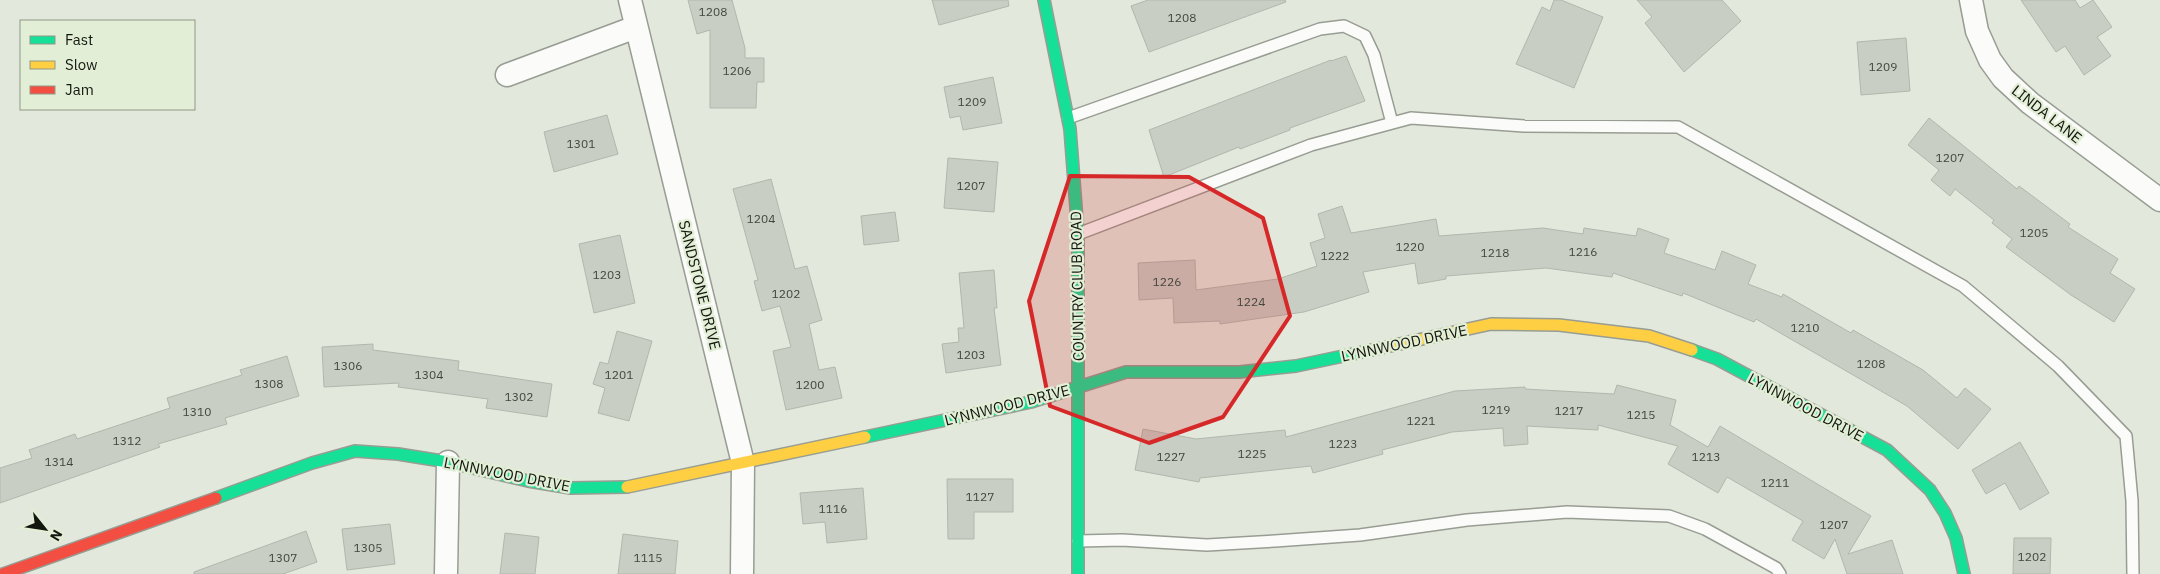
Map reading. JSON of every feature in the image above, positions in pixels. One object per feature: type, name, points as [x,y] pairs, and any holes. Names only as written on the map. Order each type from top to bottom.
[{"type":"street","name":"SANDSTONE DRIVE","points":[[630,0],[743,463],[742,574]]},
{"type":"street","name":"COUNTRY CLUB ROAD","points":[[1044,0],[1068,118],[1078,234],[1078,574]]},
{"type":"street","name":"LINDA LANE","points":[[1971,0],[1977,30],[1990,60],[2003,78],[2030,103],[2160,200]]},
{"type":"street","points":[[507,75],[636,27]]},
{"type":"street","name":"LYNNWOOD DRIVE","points":[[3,574],[312,463],[355,451],[398,454],[448,462],[528,481],[571,488],[622,488],[1031,402],[1126,372],[1240,372],[1296,366],[1491,324],[1559,325],[1648,336],[1717,359],[1887,450],[1930,490],[1956,538],[1964,574]]},
{"type":"street","points":[[446,574],[448,462]]},
{"type":"lane","points":[[1068,118],[1320,29],[1344,26],[1365,36],[1374,55],[1392,123]]},
{"type":"lane","points":[[1078,234],[1310,145],[1411,118],[1524,126],[1678,128],[1963,286],[2058,366],[2126,436],[2132,501],[2133,574]]},
{"type":"lane","points":[[1078,541],[1122,540],[1207,545],[1360,535],[1467,520],[1567,512],[1669,516],[1705,529],[1776,568],[1780,574]]},
{"type":"highlighted area","points":[[1070,176],[1189,177],[1263,218],[1290,316],[1223,417],[1149,443],[1050,406],[1029,301]]},
{"type":"building","points":[[688,0],[732,0],[745,48],[745,58],[764,58],[764,82],[757,82],[756,108],[710,108],[710,30],[697,34]]},
{"type":"building","points":[[932,0],[1008,0],[1009,6],[939,25]]},
{"type":"building","points":[[1148,0],[1285,0],[1286,2],[1149,52],[1131,6]]},
{"type":"building","points":[[1554,0],[1561,0],[1603,17],[1574,88],[1516,64],[1542,7],[1550,11]]},
{"type":"building","points":[[1637,0],[1722,0],[1741,21],[1684,72],[1645,23],[1652,17]]},
{"type":"building","points":[[2021,0],[2075,0],[2080,8],[2093,0],[2112,27],[2097,37],[2111,56],[2084,75],[2065,46],[2056,52]]},
{"type":"building","points":[[1906,38],[1910,91],[1861,95],[1857,42]]},
{"type":"building","points":[[1346,56],[1365,101],[1290,128],[1290,130],[1240,149],[1239,147],[1164,177],[1149,130],[1331,60]]},
{"type":"building","points":[[993,77],[1002,123],[963,130],[960,116],[950,118],[944,87]]},
{"type":"building","points":[[607,115],[618,154],[554,172],[544,132]]},
{"type":"building","points":[[1929,118],[2017,189],[2019,186],[2070,224],[2068,227],[2118,259],[2110,273],[2135,289],[2114,322],[2071,295],[2006,247],[2012,239],[1992,223],[1994,220],[1955,189],[1950,196],[1931,180],[1939,170],[1908,145]]},
{"type":"building","points":[[948,158],[998,162],[994,212],[944,208]]},
{"type":"building","points":[[771,179],[795,269],[807,266],[822,320],[809,324],[819,370],[835,367],[842,398],[786,410],[773,351],[791,347],[780,306],[762,311],[754,281],[758,280],[733,189]]},
{"type":"building","points":[[1342,206],[1351,233],[1436,219],[1439,236],[1543,228],[1583,234],[1584,228],[1636,236],[1638,228],[1669,239],[1664,253],[1715,270],[1722,251],[1756,265],[1748,284],[1782,297],[1783,294],[1851,333],[1853,330],[1923,370],[1957,398],[1965,388],[1991,409],[1958,449],[1907,406],[1756,319],[1754,322],[1683,293],[1682,296],[1613,273],[1612,277],[1546,268],[1446,276],[1446,279],[1418,284],[1415,263],[1363,272],[1369,292],[1304,312],[1220,324],[1220,321],[1174,323],[1173,298],[1139,300],[1138,263],[1195,260],[1196,290],[1278,279],[1317,266],[1310,243],[1325,238],[1318,214]]},
{"type":"building","points":[[895,212],[899,241],[864,245],[861,216]]},
{"type":"building","points":[[620,235],[635,303],[594,313],[579,244]]},
{"type":"building","points":[[994,270],[997,308],[994,308],[1001,365],[946,373],[942,344],[959,342],[958,328],[964,328],[959,273]]},
{"type":"building","points":[[617,331],[652,341],[629,421],[598,413],[605,388],[593,384],[600,362],[608,364]]},
{"type":"building","points":[[373,344],[373,350],[459,361],[458,370],[552,384],[547,417],[486,408],[488,399],[398,387],[399,383],[324,387],[322,347]]},
{"type":"building","points":[[287,356],[299,396],[225,418],[227,424],[158,444],[160,447],[0,503],[0,468],[32,458],[29,450],[75,434],[77,439],[170,408],[167,398],[242,375],[240,370]]},
{"type":"building","points":[[1617,385],[1676,400],[1670,425],[1708,447],[1720,426],[1871,516],[1848,554],[1892,540],[1903,574],[1847,574],[1835,539],[1824,559],[1792,540],[1803,521],[1727,477],[1718,493],[1668,464],[1678,446],[1598,425],[1598,430],[1527,426],[1528,444],[1504,446],[1503,428],[1452,432],[1382,450],[1383,454],[1313,473],[1311,466],[1200,478],[1199,482],[1135,470],[1143,429],[1196,439],[1285,430],[1286,437],[1455,391],[1525,387],[1525,389],[1614,394]]},
{"type":"building","points":[[2020,442],[2049,493],[2020,510],[2005,483],[1986,494],[1972,470]]},
{"type":"building","points":[[947,479],[1013,479],[1013,512],[974,512],[974,539],[948,539]]},
{"type":"building","points":[[863,488],[867,539],[827,543],[825,522],[803,524],[800,493]]},
{"type":"building","points":[[390,524],[395,564],[347,570],[342,529]]},
{"type":"building","points":[[306,531],[317,562],[283,574],[194,574],[194,572]]},
{"type":"building","points":[[505,533],[539,537],[535,574],[500,574]]},
{"type":"building","points":[[623,534],[678,541],[675,574],[618,574]]},
{"type":"building","points":[[2014,538],[2051,538],[2050,574],[2013,574]]},
{"type":"traffic: fast","points":[[1044,0],[1070,129],[1078,234],[1078,574]]},
{"type":"traffic: fast","points":[[865,437],[1031,402],[1126,372],[1239,372],[1296,366],[1372,350]]},
{"type":"traffic: fast","points":[[1692,350],[1717,359],[1887,450],[1930,490],[1945,513],[1956,538],[1964,574]]},
{"type":"traffic: fast","points":[[216,498],[312,463],[355,451],[398,454],[448,462],[528,481],[571,488],[627,487]]},
{"type":"traffic: slow","points":[[1372,350],[1491,324],[1559,325],[1649,336],[1692,350]]},
{"type":"traffic: slow","points":[[627,487],[865,437]]},
{"type":"traffic: jam","points":[[3,574],[216,498]]}]
